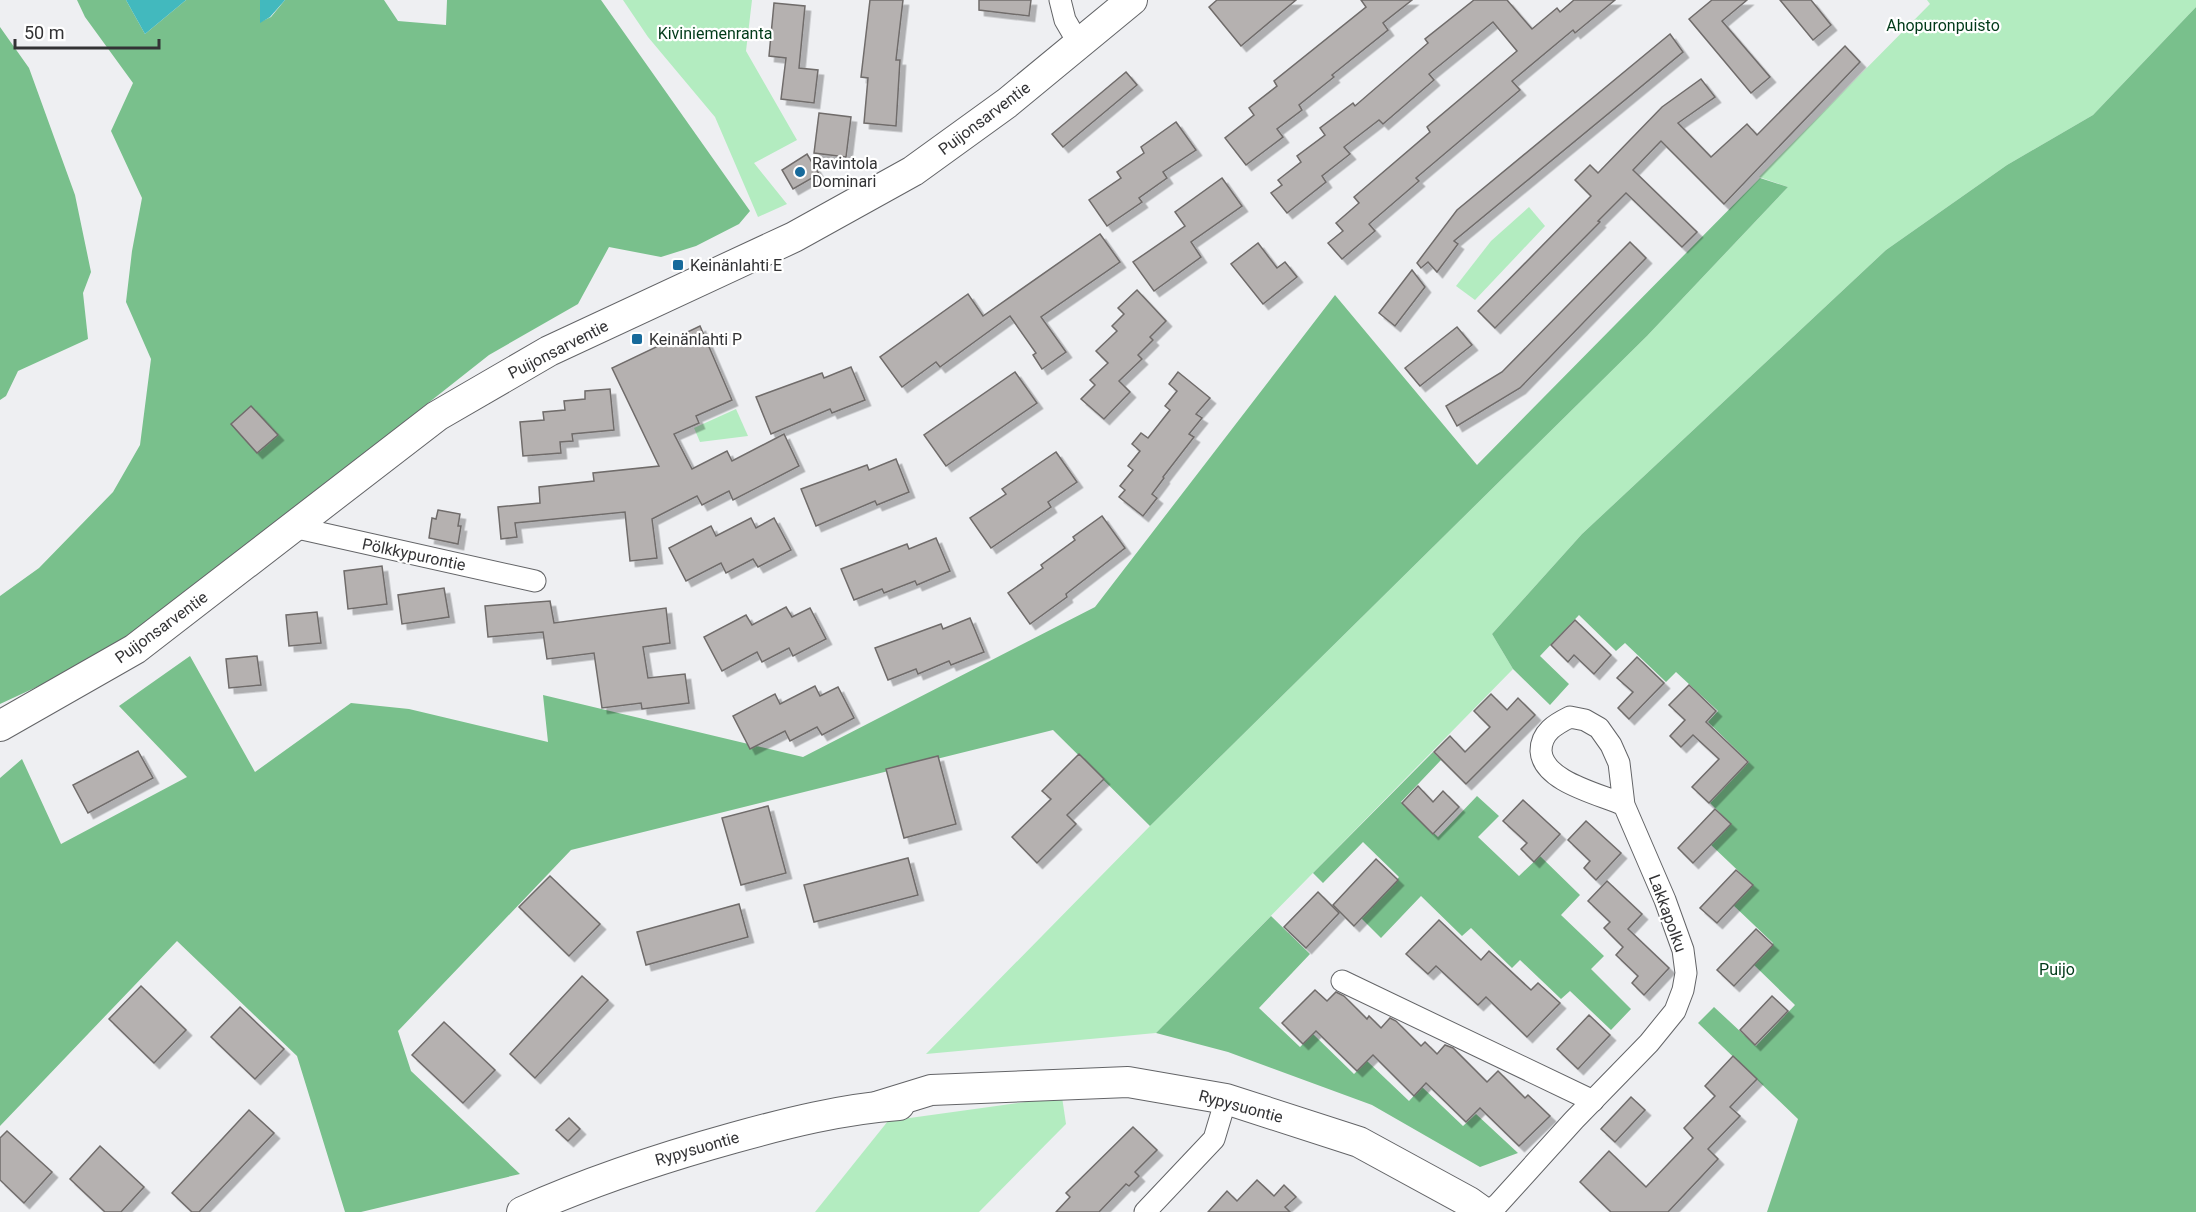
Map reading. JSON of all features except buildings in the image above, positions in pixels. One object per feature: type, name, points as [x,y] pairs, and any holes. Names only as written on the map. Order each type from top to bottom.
[{"type":"main road","name":"Puijonsarventie","points":[[0,726],[135,649],[447,410],[549,351],[794,237],[913,171],[1007,103],[1132,0]]},
{"type":"main road","name":"Rypysuontie","points":[[522,1212],[610,1175],[683,1152],[804,1120],[879,1106],[932,1102],[978,1089],[1128,1082],[1226,1099],[1359,1142],[1469,1202],[1483,1212]]},
{"type":"street","points":[[1060,0],[1065,20],[1079,44]]},
{"type":"street","name":"Pölkkypurontie","points":[[293,527],[535,580]]},
{"type":"street","name":"Lakkapolku","points":[[1488,1212],[1649,1043],[1675,1011],[1683,990],[1686,974],[1683,950],[1665,900],[1624,805],[1618,764],[1611,745],[1599,728],[1586,720],[1570,717],[1553,725],[1542,741],[1542,759],[1546,766],[1554,775],[1574,786],[1624,805]]},
{"type":"street","points":[[1342,981],[1593,1101]]},
{"type":"street","points":[[1145,1212],[1214,1139],[1226,1099]]},
{"type":"green space","points":[[77,0],[126,0],[145,34],[186,0],[260,0],[260,22],[271,17],[285,0],[384,0],[398,21],[446,25],[447,0],[601,0],[750,211],[739,224],[696,246],[661,257],[609,247],[578,304],[489,355],[114,651],[0,704],[0,596],[39,568],[113,492],[140,445],[151,359],[126,302],[132,251],[142,198],[111,131],[133,83],[85,17]]},
{"type":"green space","name":"Kiviniemenranta","points":[[623,0],[752,0],[746,51],[797,140],[754,163],[787,204],[758,217],[715,117],[648,37]]},
{"type":"green space","name":"Ahopuronpuisto","points":[[1927,0],[2196,0],[2196,7],[2093,115],[2007,165],[1886,250],[1582,534],[1492,634],[1513,669],[1156,1033],[926,1054],[1150,826],[1647,336],[1788,187],[1759,177],[1930,4]]},
{"type":"green space","name":"Puijo","points":[[2196,7],[2196,1212],[1767,1212],[1798,1119],[1698,1023],[1714,1007],[1756,1046],[1795,1005],[1754,965],[1773,943],[1732,904],[1751,883],[1710,844],[1730,823],[1710,803],[1749,762],[1708,722],[1718,711],[1676,672],[1666,682],[1625,643],[1616,651],[1579,615],[1540,656],[1569,684],[1550,705],[1513,669],[1492,634],[1582,534],[1886,250],[2007,165],[2093,115]]},
{"type":"green space","points":[[0,27],[29,68],[75,195],[91,272],[83,293],[88,339],[18,371],[6,396],[0,400]]},
{"type":"green space","points":[[1760,178],[1788,187],[1647,336],[1150,826],[1053,730],[571,850],[398,1031],[411,1071],[520,1174],[361,1212],[345,1212],[297,1056],[177,941],[0,1126],[0,778],[22,759],[61,844],[187,777],[119,706],[190,656],[255,772],[351,703],[409,709],[548,742],[543,695],[803,757],[1095,607],[1335,295],[1477,465]]},
{"type":"green space","points":[[1529,207],[1545,226],[1475,300],[1456,286],[1491,241]]},
{"type":"green space","points":[[736,409],[748,436],[700,442],[694,428]]},
{"type":"green space","points":[[1433,752],[1441,760],[1401,802],[1438,837],[1477,796],[1499,816],[1478,837],[1519,876],[1540,856],[1580,895],[1561,915],[1604,956],[1591,969],[1631,1009],[1611,1030],[1570,991],[1561,999],[1520,960],[1512,968],[1471,928],[1462,936],[1421,896],[1381,938],[1361,918],[1399,877],[1363,842],[1323,883],[1313,873]]},
{"type":"green space","points":[[1271,916],[1310,954],[1259,1008],[1300,1047],[1313,1034],[1354,1074],[1367,1061],[1409,1101],[1422,1087],[1463,1126],[1476,1114],[1518,1153],[1480,1167],[1372,1105],[1228,1052],[1156,1033]]},
{"type":"green space","points":[[1062,1097],[1066,1124],[979,1212],[815,1212],[888,1121]]},
{"type":"water","points":[[126,0],[186,0],[145,34]]},
{"type":"water","points":[[260,0],[285,0],[270,17],[260,23]]},
{"type":"place","name":"Ravintola Dominari","points":[[800,172]]},
{"type":"place","name":"Keinänlahti E","points":[[678,265]]},
{"type":"place","name":"Keinänlahti P","points":[[637,339]]}]
